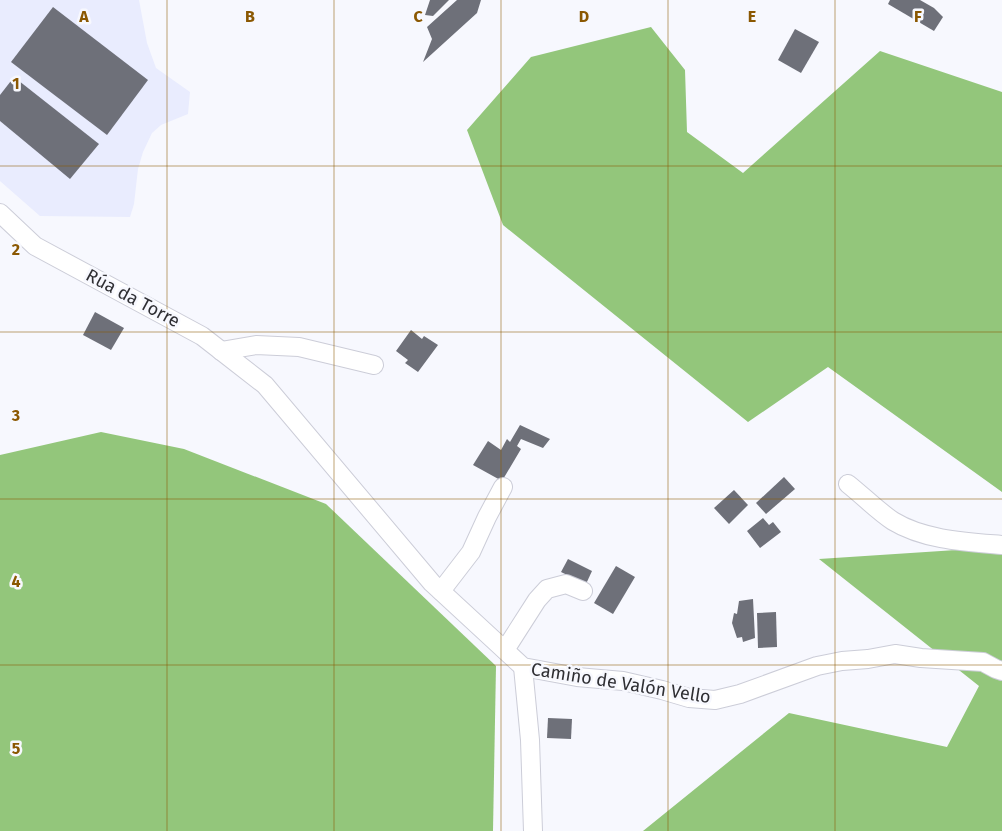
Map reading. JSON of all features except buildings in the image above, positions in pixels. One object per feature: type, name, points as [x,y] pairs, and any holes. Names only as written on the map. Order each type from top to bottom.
[{"type":"street","name":"Rúa da Torre","points":[[0,213],[35,246],[202,336],[265,384]]},
{"type":"street","points":[[221,351],[256,345],[299,347],[374,365]]},
{"type":"street","name":"Camiño de Valón Vello","points":[[265,384],[432,583],[524,668],[577,677],[623,681],[688,698],[715,700],[740,694],[817,666],[895,654],[921,658],[983,662],[1002,671]]},
{"type":"street","points":[[848,484],[892,520],[911,530],[956,541],[1002,545]]},
{"type":"street","points":[[441,591],[472,552],[503,487]]},
{"type":"street","points":[[505,650],[537,600],[547,589],[566,584],[583,591]]},
{"type":"street","points":[[983,662],[1002,660]]},
{"type":"street","points":[[524,668],[530,740],[533,831]]},
{"type":"shaded area","points":[[0,0],[139,0],[147,43],[156,68],[190,92],[188,114],[161,125],[152,133],[143,152],[138,169],[134,204],[130,217],[40,216],[0,181]]},
{"type":"green space","points":[[651,27],[685,70],[687,132],[743,173],[880,51],[1002,92],[1002,492],[828,367],[748,422],[503,225],[467,130],[531,57]]},
{"type":"green space","points":[[101,432],[184,449],[326,504],[496,666],[493,831],[0,831],[0,455]]},
{"type":"green space","points":[[1002,547],[1002,831],[643,831],[789,713],[947,747],[979,686],[819,559]]}]
